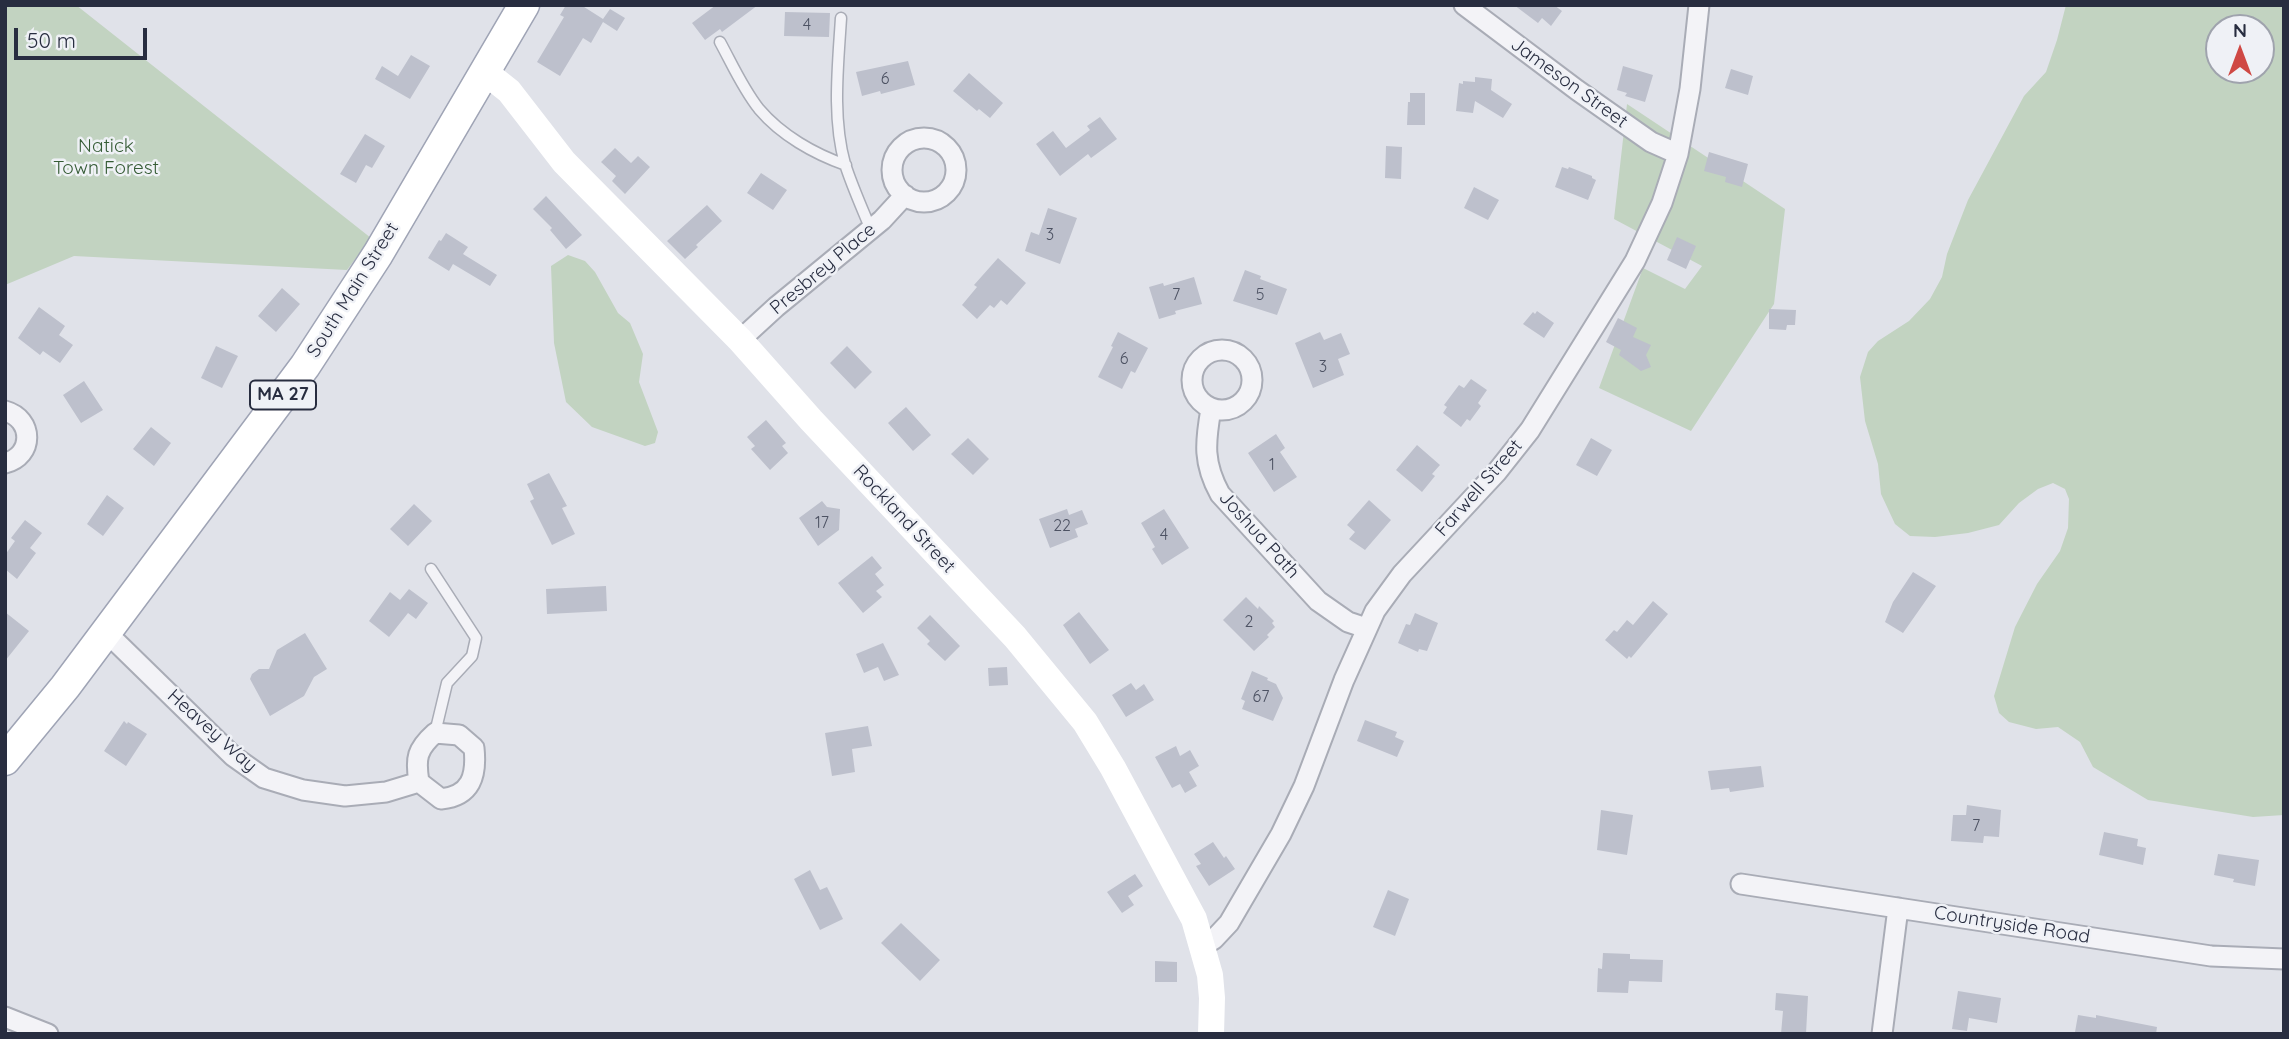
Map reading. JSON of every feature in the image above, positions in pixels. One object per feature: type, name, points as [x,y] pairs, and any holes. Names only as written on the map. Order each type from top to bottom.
[{"type":"main road","name":"South Main Street","points":[[5,760],[65,687],[305,366],[378,254],[524,5]]},
{"type":"street","name":"Jameson Street","points":[[1464,5],[1651,142],[1678,154]]},
{"type":"street","name":"Farwell Street","points":[[1203,946],[1229,923],[1293,811],[1366,628],[1387,593],[1496,472],[1541,414],[1635,261],[1662,203],[1678,154],[1690,89],[1699,5]]},
{"type":"street","name":"Rockland Street","points":[[485,72],[509,90],[564,162],[740,340],[811,420],[1016,637],[1086,722],[1185,900],[1203,946],[1210,975],[1211,1034]]},
{"type":"street","name":"Presbrey Place","points":[[740,340],[871,229],[905,195]]},
{"type":"street","name":"Joshua Path","points":[[1211,409],[1206,457],[1211,477],[1220,495],[1318,601],[1333,612],[1366,628]]},
{"type":"street","points":[[5,411],[23,422],[27,438],[23,452],[13,461],[5,463]]},
{"type":"street","name":"Heavey Way","points":[[106,632],[233,756],[264,778],[303,790],[345,796],[386,792],[419,782]]},
{"type":"street","points":[[435,733],[459,735],[474,748],[476,766],[467,789],[456,798],[441,799],[419,782],[416,766],[422,745],[435,733]]},
{"type":"street","name":"Countryside Road","points":[[1741,884],[2211,956],[2284,959]]},
{"type":"street","points":[[1882,1034],[1898,908]]},
{"type":"street","points":[[5,1017],[48,1034]]},
{"type":"lane","points":[[841,19],[837,85],[841,137],[846,165],[871,229]]},
{"type":"lane","points":[[720,42],[759,109],[810,150],[846,165]]},
{"type":"lane","points":[[431,569],[476,638],[472,656],[447,683],[435,733]]},
{"type":"green space","name":"Natick Town Forest","points":[[5,5],[76,5],[371,238],[347,270],[74,256],[5,285]]},
{"type":"green space","points":[[2066,5],[2284,5],[2284,815],[2253,817],[2148,800],[2093,767],[2080,742],[2058,727],[2036,729],[2009,722],[1999,713],[1994,696],[2015,627],[2037,584],[2060,551],[2068,528],[2069,499],[2065,489],[2053,483],[2038,489],[2019,503],[1999,525],[1968,533],[1935,537],[1910,536],[1895,524],[1881,494],[1878,464],[1865,421],[1860,377],[1868,352],[1878,341],[1909,321],[1930,299],[1942,277],[1947,254],[1968,200],[2024,96],[2046,72]]},
{"type":"green space","points":[[1627,104],[1785,209],[1774,304],[1691,431],[1599,388],[1643,268],[1685,289],[1702,266],[1614,219]]},
{"type":"green space","points":[[568,255],[585,261],[595,272],[618,313],[630,323],[643,354],[639,382],[658,432],[655,443],[645,446],[592,427],[566,402],[554,343],[551,266]]},
{"type":"building","points":[[566,5],[581,5],[603,19],[610,9],[625,18],[617,31],[603,22],[591,43],[583,38],[560,76],[537,62],[564,17],[560,15]]},
{"type":"building","points":[[716,5],[758,5],[722,32],[720,29],[705,40],[692,23]]},
{"type":"building","points":[[1514,5],[1554,5],[1562,11],[1551,26],[1542,18],[1538,23]]},
{"type":"building","points":[[785,12],[830,13],[829,37],[784,36]]},
{"type":"building","points":[[411,55],[430,66],[410,99],[375,79],[382,66],[398,76]]},
{"type":"building","points":[[908,61],[915,85],[862,96],[856,72]]},
{"type":"building","points":[[1623,66],[1653,75],[1645,102],[1625,96],[1627,93],[1617,90]]},
{"type":"building","points":[[1731,69],[1753,76],[1748,95],[1725,88]]},
{"type":"building","points":[[969,73],[1003,103],[990,118],[953,91]]},
{"type":"building","points":[[1475,77],[1492,79],[1491,90],[1512,104],[1503,118],[1475,101],[1473,113],[1456,111],[1459,83],[1475,82]]},
{"type":"building","points":[[1410,93],[1425,93],[1425,125],[1407,125]]},
{"type":"building","points":[[1100,117],[1117,139],[1091,158],[1088,154],[1060,176],[1036,144],[1053,131],[1066,148],[1090,130],[1087,126]]},
{"type":"building","points":[[365,134],[385,146],[372,168],[366,165],[356,183],[340,174]]},
{"type":"building","points":[[1386,146],[1402,147],[1401,179],[1385,178]]},
{"type":"building","points":[[615,148],[631,163],[638,156],[650,167],[625,194],[612,181],[616,176],[601,162]]},
{"type":"building","points":[[1709,152],[1748,164],[1742,187],[1725,182],[1726,177],[1704,171]]},
{"type":"building","points":[[1562,167],[1569,167],[1596,180],[1588,200],[1555,187]]},
{"type":"building","points":[[761,173],[787,190],[773,210],[747,193]]},
{"type":"building","points":[[1474,187],[1499,200],[1488,220],[1464,208]]},
{"type":"building","points":[[546,196],[582,235],[566,249],[550,230],[552,228],[533,209]]},
{"type":"building","points":[[707,205],[722,221],[685,259],[667,241]]},
{"type":"building","points":[[1048,208],[1077,218],[1060,264],[1025,251],[1031,232],[1039,235]]},
{"type":"building","points":[[446,233],[468,247],[463,254],[497,275],[490,286],[453,264],[449,271],[428,258]]},
{"type":"building","points":[[1677,237],[1696,246],[1686,269],[1667,260]]},
{"type":"building","points":[[998,258],[1026,283],[1007,305],[1001,300],[994,308],[990,305],[977,319],[962,305],[977,287],[974,285]]},
{"type":"building","points":[[1245,270],[1287,289],[1277,315],[1233,301]]},
{"type":"building","points":[[1194,277],[1202,304],[1175,311],[1176,314],[1159,319],[1149,287],[1163,283],[1164,286]]},
{"type":"building","points":[[282,288],[300,304],[276,332],[258,316]]},
{"type":"building","points":[[39,307],[65,326],[59,335],[73,345],[60,363],[43,351],[40,355],[18,338]]},
{"type":"building","points":[[1769,309],[1796,310],[1795,325],[1787,325],[1786,330],[1769,329]]},
{"type":"building","points":[[1537,311],[1554,323],[1544,338],[1523,324]]},
{"type":"building","points":[[1618,318],[1637,328],[1633,337],[1651,345],[1646,355],[1651,367],[1641,371],[1619,355],[1621,350],[1606,342]]},
{"type":"building","points":[[1118,332],[1148,348],[1135,373],[1131,371],[1122,389],[1098,377]]},
{"type":"building","points":[[1320,332],[1324,340],[1341,333],[1350,354],[1338,359],[1344,375],[1313,388],[1295,343]]},
{"type":"building","points":[[216,346],[238,356],[222,388],[201,378]]},
{"type":"building","points":[[847,346],[872,372],[855,389],[830,363]]},
{"type":"building","points":[[1471,379],[1487,390],[1478,403],[1481,406],[1470,421],[1467,419],[1461,427],[1443,413],[1447,407],[1444,405],[1459,385],[1464,388]]},
{"type":"building","points":[[84,381],[103,410],[81,423],[63,395]]},
{"type":"building","points":[[906,407],[931,435],[913,451],[888,423]]},
{"type":"building","points":[[766,420],[786,443],[782,446],[788,453],[770,470],[751,449],[755,446],[747,437]]},
{"type":"building","points":[[151,427],[171,443],[154,466],[133,449]]},
{"type":"building","points":[[1276,434],[1285,448],[1280,452],[1297,477],[1274,492],[1248,453]]},
{"type":"building","points":[[968,438],[989,459],[973,475],[951,454]]},
{"type":"building","points":[[1591,438],[1612,450],[1597,476],[1576,465]]},
{"type":"building","points":[[1417,445],[1440,465],[1422,492],[1396,470]]},
{"type":"building","points":[[549,473],[567,506],[562,508],[575,534],[552,545],[530,501],[534,499],[527,484]]},
{"type":"building","points":[[107,495],[124,508],[103,536],[87,524]]},
{"type":"building","points":[[1369,500],[1391,520],[1365,550],[1349,539],[1355,532],[1347,525]]},
{"type":"building","points":[[822,501],[827,507],[840,509],[839,530],[818,546],[799,518]]},
{"type":"building","points":[[414,504],[432,521],[408,546],[390,529]]},
{"type":"building","points":[[1067,509],[1069,515],[1082,510],[1088,524],[1075,529],[1078,537],[1050,548],[1039,519]]},
{"type":"building","points":[[1164,509],[1189,548],[1162,565],[1141,523]]},
{"type":"building","points":[[25,520],[42,533],[30,548],[36,553],[17,579],[5,569],[5,555],[15,541],[11,538]]},
{"type":"building","points":[[872,556],[882,568],[875,574],[884,585],[876,591],[882,597],[863,613],[838,583]]},
{"type":"building","points":[[1913,572],[1936,586],[1903,633],[1885,622],[1893,602]]},
{"type":"building","points":[[606,586],[607,611],[547,614],[546,589]]},
{"type":"building","points":[[409,589],[428,603],[416,619],[408,613],[389,637],[369,621],[390,592],[400,600]]},
{"type":"building","points":[[1246,597],[1274,621],[1272,623],[1275,627],[1254,651],[1223,620]]},
{"type":"building","points":[[1653,601],[1668,614],[1631,658],[1629,656],[1627,659],[1605,640],[1614,630],[1617,632],[1627,620],[1633,625]]},
{"type":"building","points":[[5,612],[29,631],[5,661]]},
{"type":"building","points":[[1079,612],[1109,650],[1090,664],[1063,625]]},
{"type":"building","points":[[1415,613],[1438,623],[1427,651],[1419,649],[1418,652],[1398,643],[1406,624],[1410,625]]},
{"type":"building","points":[[930,615],[960,646],[945,661],[927,644],[930,641],[917,628]]},
{"type":"building","points":[[305,633],[327,669],[314,677],[304,696],[270,716],[250,679],[252,674],[259,669],[269,669],[277,650]]},
{"type":"building","points":[[883,643],[899,675],[884,681],[878,667],[864,673],[856,654]]},
{"type":"building","points":[[1007,667],[1008,685],[989,686],[988,668]]},
{"type":"building","points":[[1252,671],[1276,684],[1283,698],[1273,721],[1242,709],[1245,701],[1241,699]]},
{"type":"building","points":[[1131,683],[1136,690],[1144,684],[1154,700],[1126,717],[1112,695]]},
{"type":"building","points":[[1365,720],[1397,732],[1395,737],[1404,741],[1397,757],[1357,741]]},
{"type":"building","points":[[124,721],[147,734],[126,766],[104,751]]},
{"type":"building","points":[[868,726],[872,746],[852,749],[855,772],[832,776],[825,733]]},
{"type":"building","points":[[1176,746],[1180,756],[1190,750],[1199,766],[1189,772],[1197,786],[1185,793],[1180,784],[1172,788],[1155,757]]},
{"type":"building","points":[[1761,766],[1764,787],[1730,792],[1729,788],[1711,790],[1708,771]]},
{"type":"building","points":[[1967,805],[2001,810],[1999,837],[1984,836],[1983,843],[1951,841],[1953,815],[1966,815]]},
{"type":"building","points":[[1601,810],[1633,815],[1627,855],[1597,850]]},
{"type":"building","points":[[2104,832],[2138,839],[2137,846],[2146,848],[2143,865],[2099,855]]},
{"type":"building","points":[[1213,842],[1235,869],[1209,886],[1196,866],[1201,864],[1194,854]]},
{"type":"building","points":[[2218,854],[2259,860],[2255,886],[2214,875]]},
{"type":"building","points":[[810,870],[820,890],[827,887],[843,919],[820,930],[794,879]]},
{"type":"building","points":[[1135,874],[1143,886],[1128,896],[1134,905],[1122,913],[1107,892]]},
{"type":"building","points":[[1388,890],[1409,899],[1395,936],[1373,927]]},
{"type":"building","points":[[901,923],[940,960],[920,981],[881,943]]},
{"type":"building","points":[[1603,953],[1630,954],[1630,959],[1663,960],[1662,982],[1629,981],[1628,993],[1597,992],[1598,968],[1602,969]]},
{"type":"building","points":[[1155,961],[1177,962],[1177,982],[1155,982]]},
{"type":"building","points":[[1958,991],[2001,998],[1997,1023],[1969,1018],[1967,1031],[1952,1029]]},
{"type":"building","points":[[1776,993],[1808,996],[1806,1034],[1781,1034],[1783,1011],[1775,1010]]},
{"type":"building","points":[[2078,1015],[2096,1018],[2096,1015],[2157,1027],[2156,1034],[2075,1032]]}]
